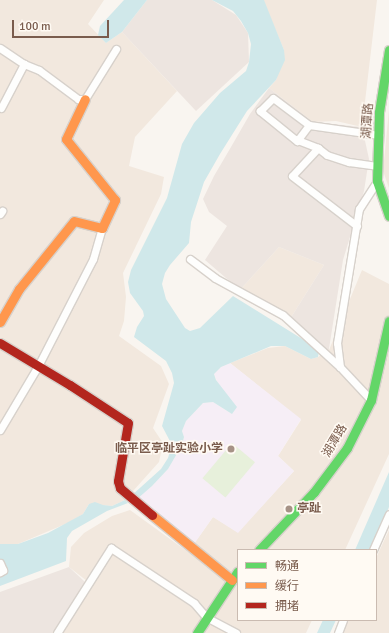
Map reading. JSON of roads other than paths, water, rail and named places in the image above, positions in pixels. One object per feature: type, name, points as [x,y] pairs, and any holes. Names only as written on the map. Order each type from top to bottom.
[{"type":"street","points":[[0,48],[24,64],[39,70],[78,99],[85,99]]},
{"type":"street","points":[[0,430],[38,366],[93,259],[102,228],[115,200],[66,139],[85,99],[116,49]]},
{"type":"street","name":"湖潭路","points":[[389,50],[379,112],[377,166],[377,181],[389,214]]},
{"type":"street","points":[[0,108],[24,64]]},
{"type":"street","points":[[377,166],[349,162],[327,155],[318,148],[296,139],[260,112],[273,98],[309,125],[378,135]]},
{"type":"street","points":[[296,139],[309,125]]},
{"type":"street","points":[[318,148],[292,176],[357,226]]},
{"type":"street","points":[[340,367],[337,343],[360,209],[377,181]]},
{"type":"street","points":[[0,322],[19,289],[74,221],[102,228]]},
{"type":"street","points":[[190,259],[226,284],[283,315],[340,367],[371,400]]},
{"type":"street","name":"湖潭路","points":[[260,549],[314,492],[347,448],[371,400],[389,321]]},
{"type":"street","points":[[0,343],[128,422],[118,481],[120,488],[232,580]]},
{"type":"street","points":[[373,549],[389,514]]},
{"type":"street","points":[[57,633],[112,548],[194,603],[206,617],[236,633]]},
{"type":"street","points":[[0,563],[3,570],[0,572]]},
{"type":"street","points":[[196,633],[237,573]]},
{"type":"street","points":[[338,633],[343,621]]},
{"type":"water","points":[[124,0],[147,0],[122,32],[106,43],[98,35],[100,26]]},
{"type":"water","points":[[212,0],[264,0],[284,50],[285,60],[276,80],[247,111],[204,182],[191,222],[189,243],[165,273],[162,284],[166,299],[185,328],[190,331],[200,328],[233,296],[312,345],[319,351],[318,357],[311,359],[285,346],[271,346],[221,367],[214,374],[216,380],[237,407],[232,414],[213,402],[203,403],[186,421],[182,431],[184,437],[182,445],[168,469],[136,500],[131,496],[161,469],[168,458],[172,445],[162,426],[174,383],[172,373],[166,361],[134,337],[137,327],[144,316],[143,311],[130,293],[128,282],[131,270],[167,198],[182,144],[194,123],[220,93],[246,71],[249,62],[251,44],[248,33],[241,21],[233,11]]},
{"type":"water","points":[[389,472],[389,507],[371,549],[355,549]]},
{"type":"water","points":[[125,500],[128,503],[107,511],[72,531],[67,538],[66,561],[0,586],[0,544],[18,544],[48,533],[83,514],[89,504],[95,502],[112,506]]},
{"type":"water","points":[[323,621],[336,621],[330,633],[317,633]]},
{"type":"place","name":"临平区亭趾实验小学","points":[[231,449]]},
{"type":"place","name":"亭趾","points":[[289,509]]}]
